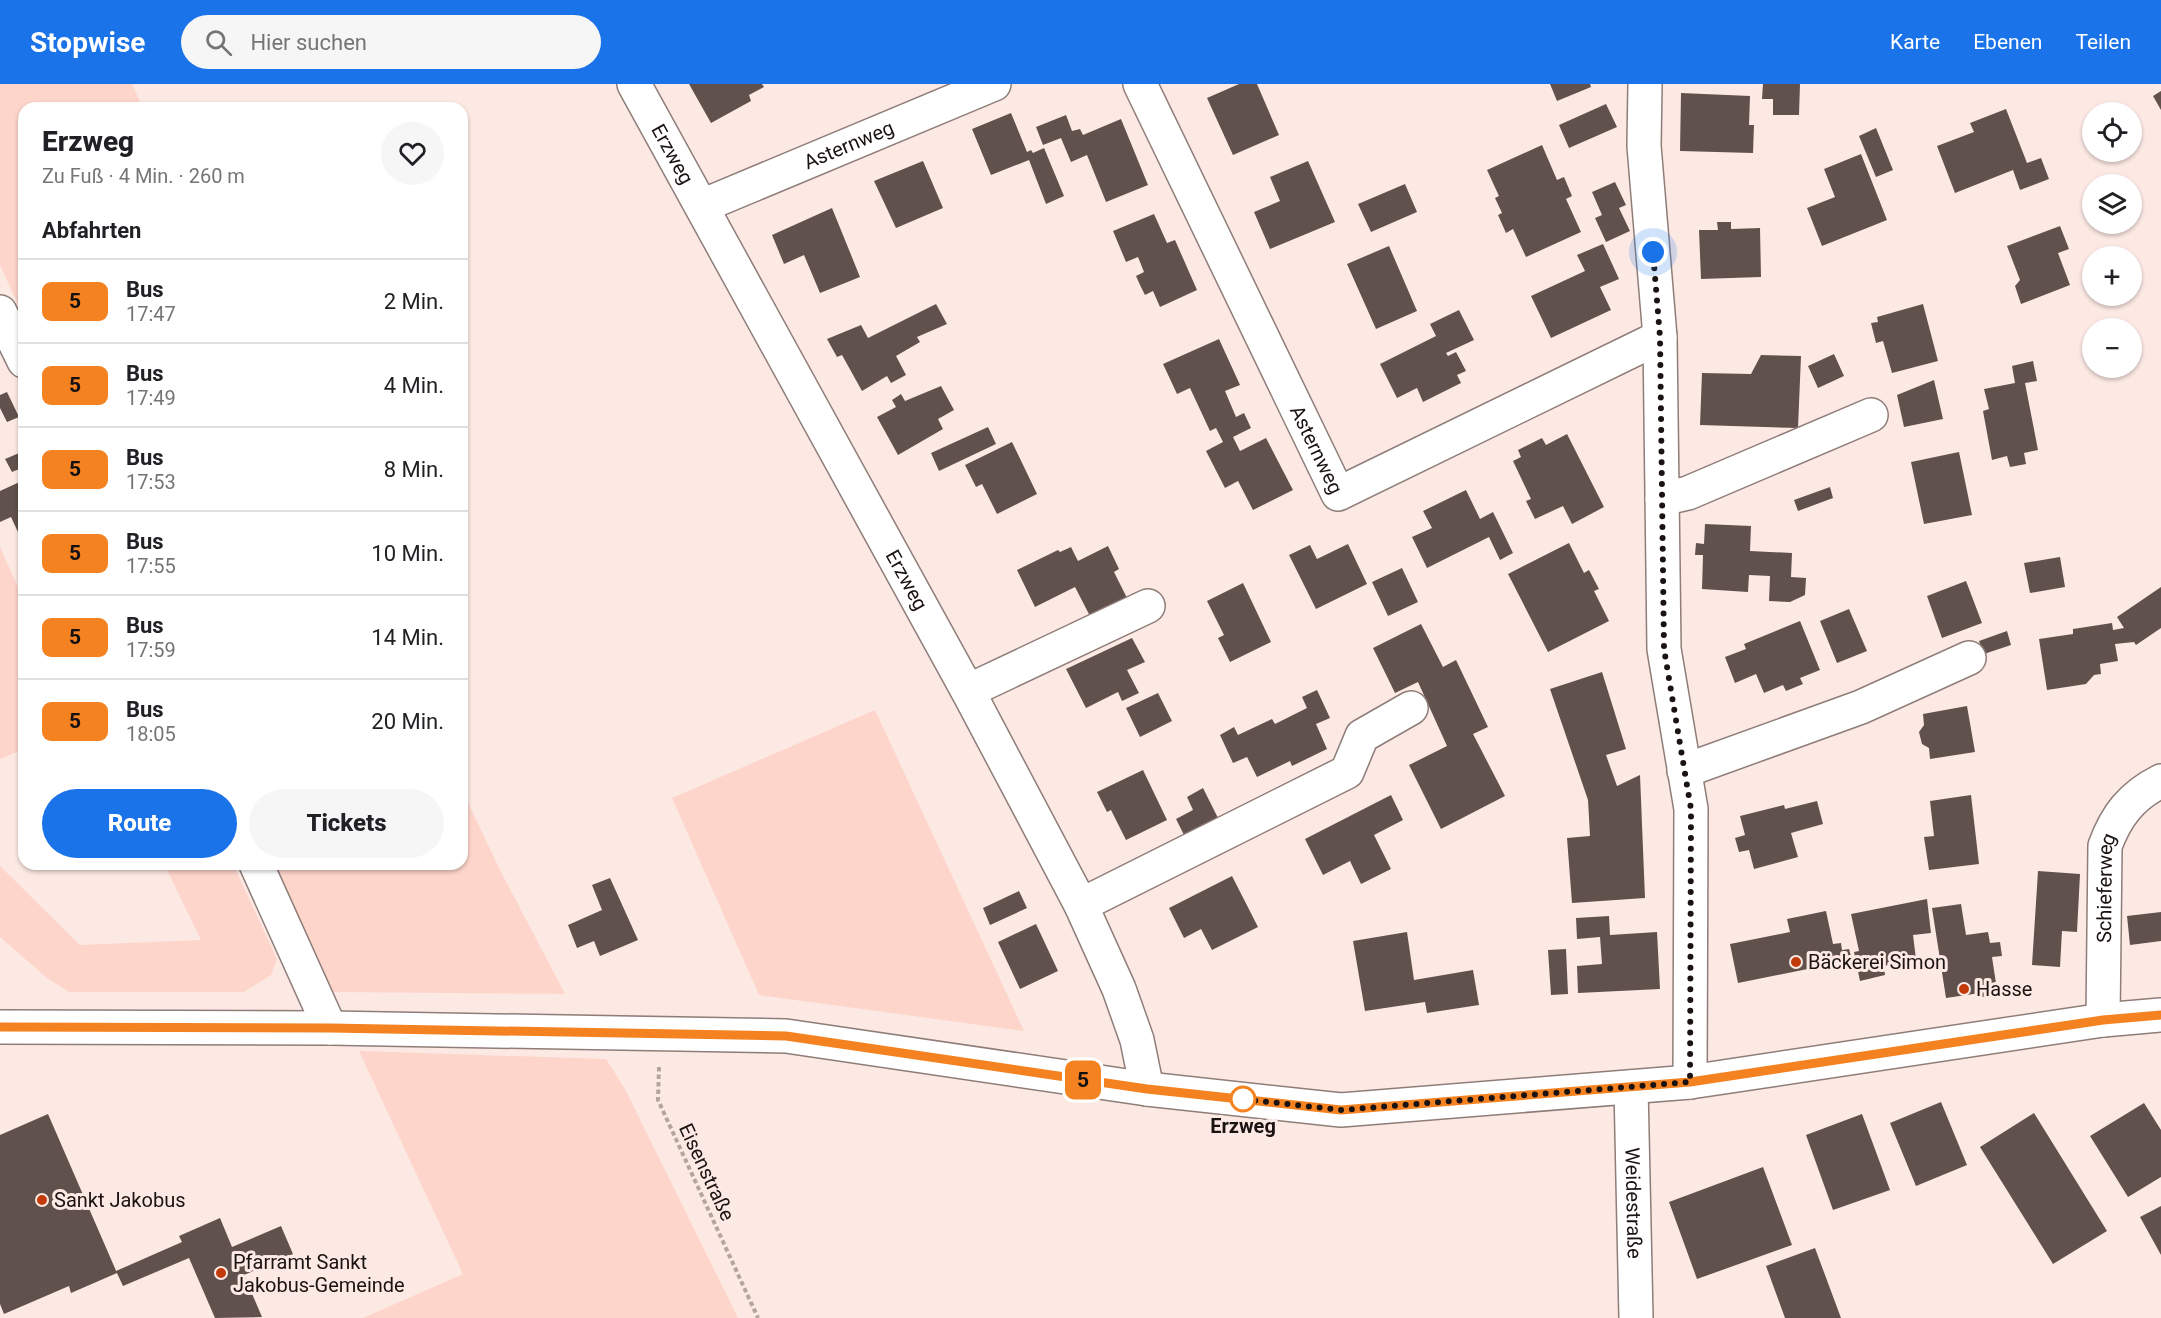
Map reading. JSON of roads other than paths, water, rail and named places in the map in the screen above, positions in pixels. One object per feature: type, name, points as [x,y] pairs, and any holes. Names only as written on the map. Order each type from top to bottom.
[{"type":"street","name":"Erzweg","points":[[634,84],[968,691],[1081,904],[1119,989],[1137,1040],[1147,1089]]},
{"type":"street","name":"Asternweg","points":[[702,206],[994,84]]},
{"type":"street","name":"Asternweg","points":[[1140,84],[1338,494],[1660,337]]},
{"type":"street","points":[[1645,84],[1644,146],[1660,337],[1664,649],[1691,809],[1690,1082]]},
{"type":"street","points":[[0,312],[18,349]]},
{"type":"street","points":[[1662,499],[1688,493],[1871,415]]},
{"type":"street","points":[[968,691],[1148,606]]},
{"type":"street","points":[[1684,771],[1861,707],[1968,658]]},
{"type":"street","points":[[1081,904],[1347,772],[1362,736],[1411,708]]},
{"type":"street","name":"Schieferweg","points":[[2103,1020],[2105,846],[2113,824],[2124,807],[2142,790],[2161,781]]},
{"type":"street","points":[[259,870],[330,1028]]},
{"type":"street","points":[[0,1027],[330,1028],[786,1036],[1147,1089],[1341,1110],[1690,1082],[2103,1020],[2161,1015]]},
{"type":"street","name":"Weidestraße","points":[[1631,1087],[1636,1318]]},
{"type":"place","name":"Bäckerei Simon","points":[[1796,962]]},
{"type":"place","name":"Hasse","points":[[1964,989]]},
{"type":"place","name":"Erzweg","points":[[1243,1099]]},
{"type":"place","name":"Sankt Jakobus","points":[[42,1200]]},
{"type":"place","name":"Pfarramt Sankt Jakobus-Gemeinde","points":[[221,1273]]}]
